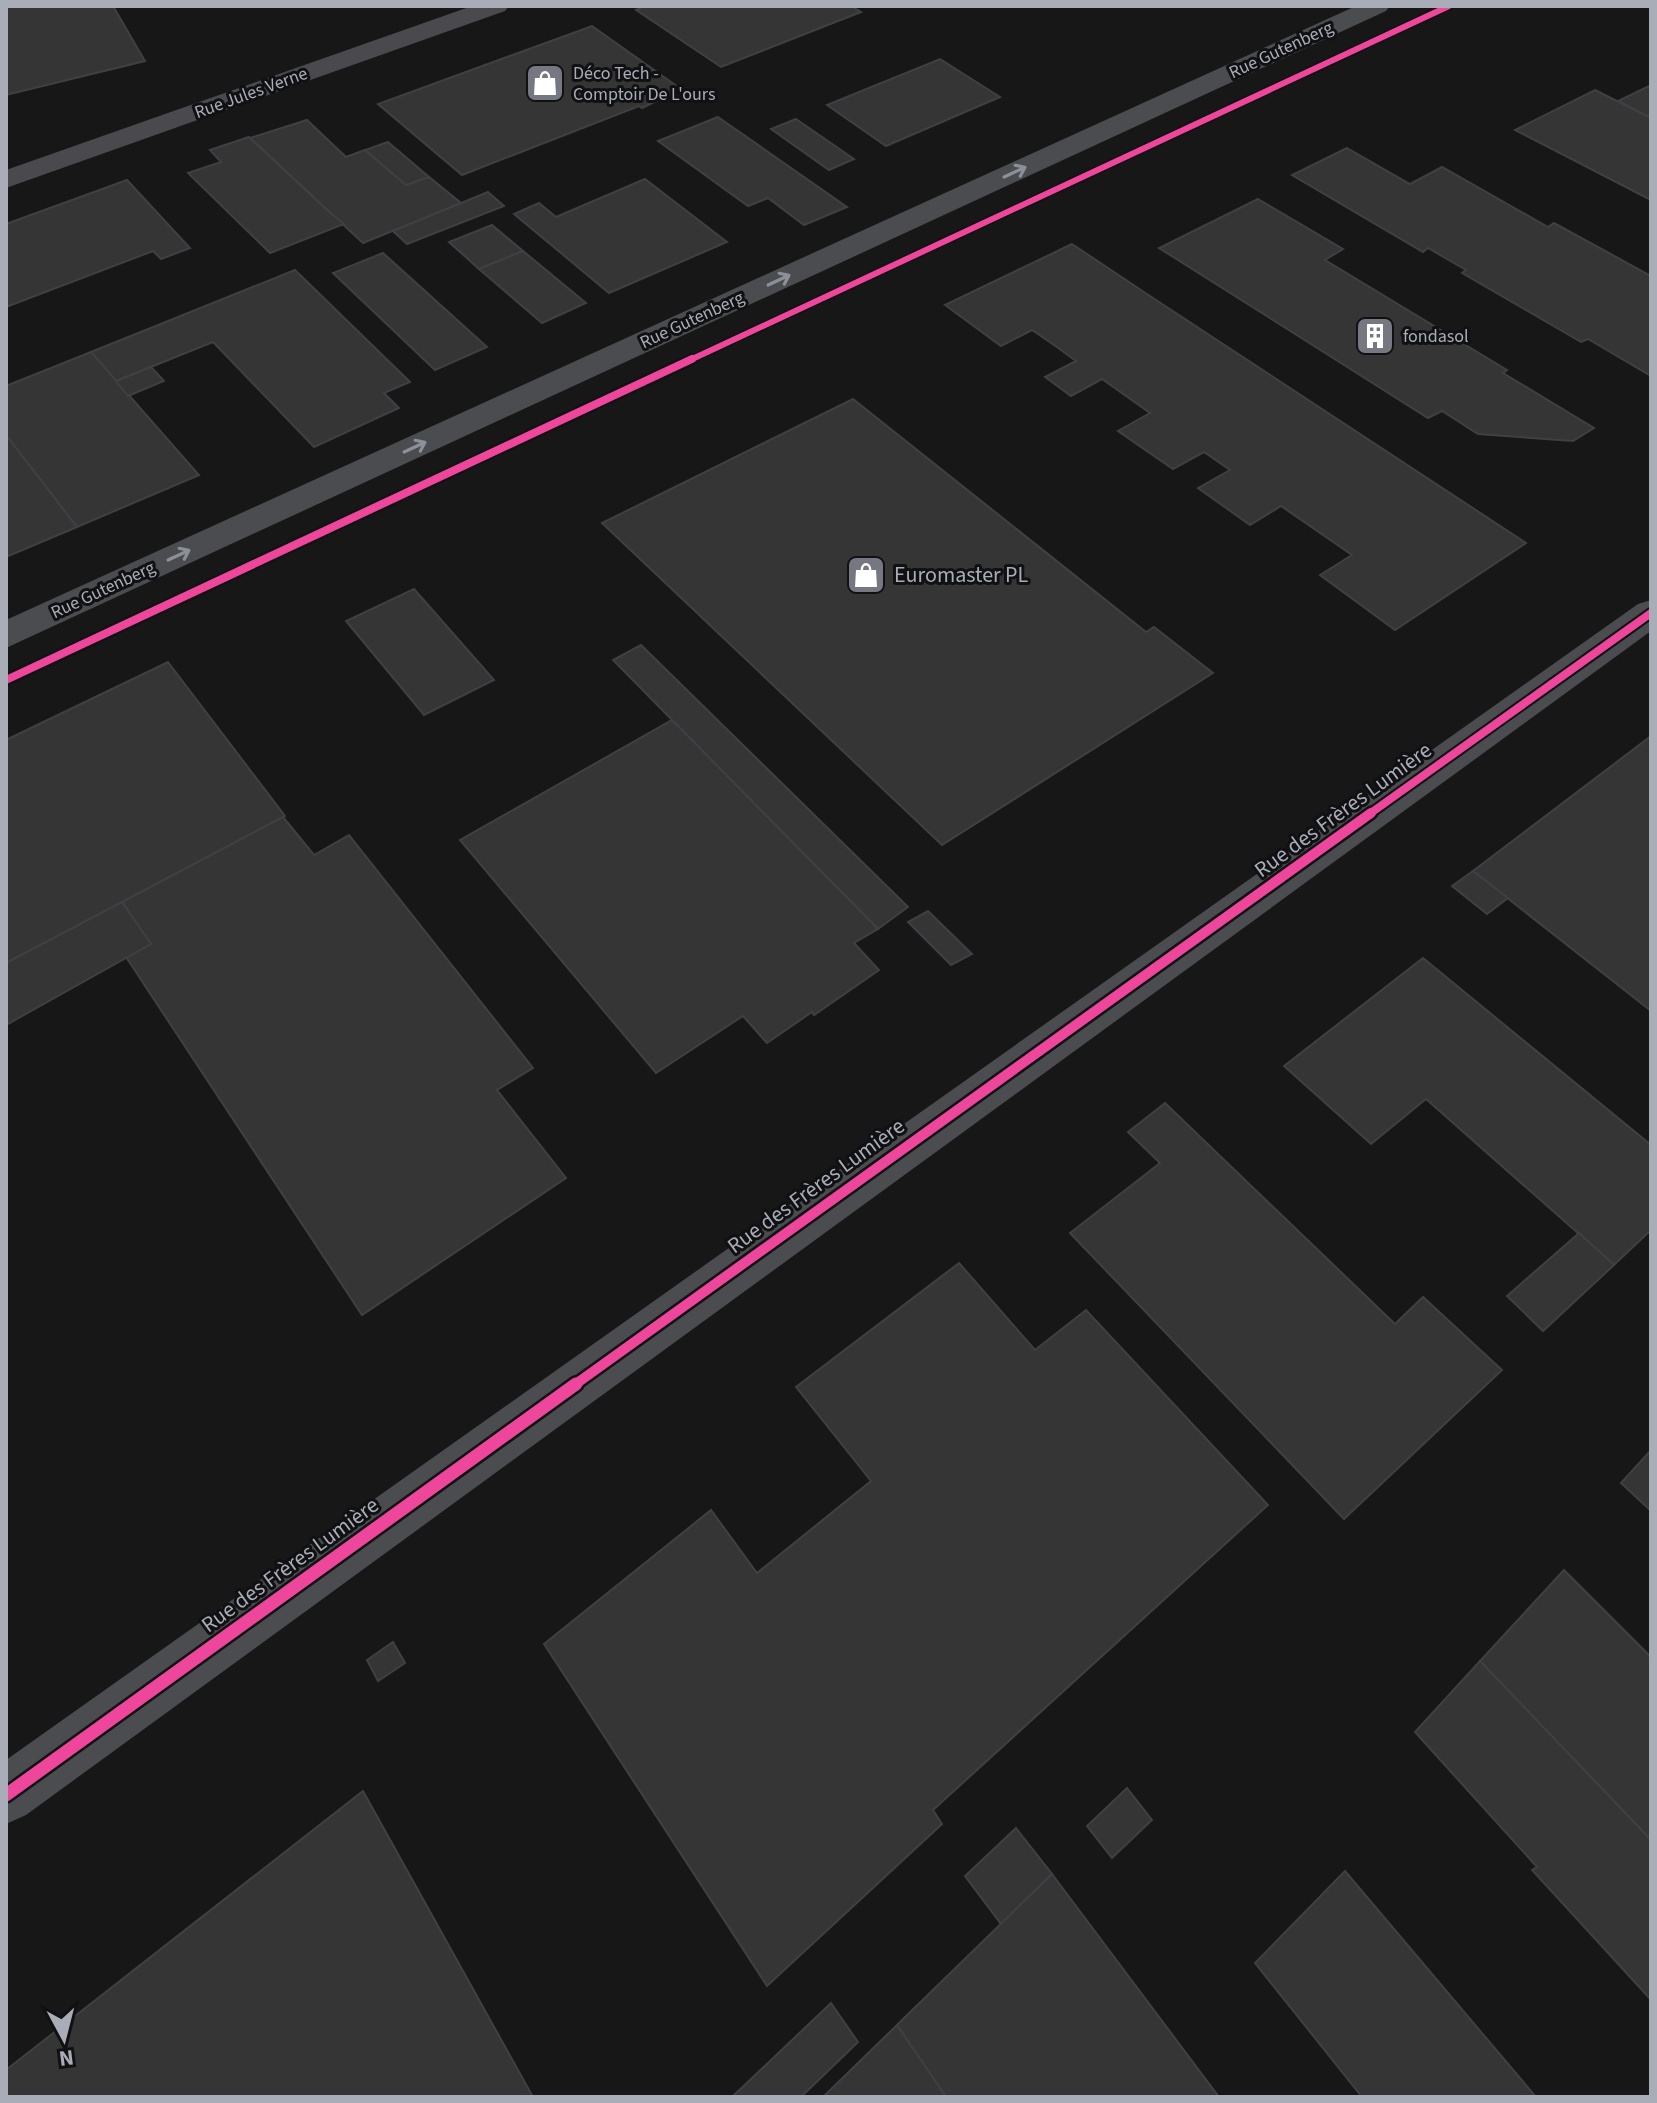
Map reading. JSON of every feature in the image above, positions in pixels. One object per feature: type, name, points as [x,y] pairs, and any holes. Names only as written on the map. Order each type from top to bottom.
[{"type":"main road","name":"Rue Jules Verne","points":[[6,180],[496,6]]},
{"type":"street","name":"Rue Gutenberg","points":[[6,635],[1377,6]]},
{"type":"street","name":"Rue des Frères Lumière","points":[[6,1795],[994,1082],[1651,613]]},
{"type":"building","points":[[6,6],[113,6],[145,61],[6,95]]},
{"type":"building","points":[[645,6],[851,6],[861,12],[721,67],[636,10]]},
{"type":"building","points":[[592,26],[681,89],[642,108],[639,106],[462,175],[378,104]]},
{"type":"building","points":[[940,59],[1000,97],[886,146],[827,105]]},
{"type":"building","points":[[1651,85],[1651,118],[1618,101]]},
{"type":"building","points":[[1595,90],[1651,118],[1651,200],[1515,130]]},
{"type":"building","points":[[718,117],[847,207],[804,225],[768,198],[748,206],[658,141]]},
{"type":"building","points":[[796,119],[854,159],[829,170],[771,129]]},
{"type":"building","points":[[307,120],[346,157],[365,150],[406,185],[429,177],[461,203],[363,243],[250,138]]},
{"type":"building","points":[[249,137],[344,224],[270,253],[188,173],[221,162],[210,150]]},
{"type":"building","points":[[388,142],[429,177],[406,185],[365,150]]},
{"type":"building","points":[[1347,148],[1410,184],[1442,167],[1548,227],[1554,223],[1651,276],[1651,376],[1588,339],[1581,342],[1462,273],[1466,270],[1428,248],[1423,252],[1292,175]]},
{"type":"building","points":[[645,179],[727,242],[609,293],[514,214],[539,203],[556,217]]},
{"type":"building","points":[[127,180],[190,248],[161,259],[153,251],[6,307],[6,224]]},
{"type":"building","points":[[488,192],[504,206],[407,244],[393,231]]},
{"type":"building","name":"fondasol","points":[[1258,199],[1343,249],[1325,260],[1507,370],[1503,373],[1594,428],[1573,441],[1478,434],[1442,411],[1428,418],[1159,248]]},
{"type":"building","points":[[492,225],[523,251],[479,269],[449,242]]},
{"type":"building","points":[[1072,244],[1526,543],[1395,630],[1320,575],[1352,555],[1281,506],[1250,525],[1198,488],[1230,470],[1204,452],[1173,469],[1118,431],[1150,413],[1102,379],[1071,396],[1045,377],[1076,361],[1054,345],[1032,330],[1001,346],[945,305]]},
{"type":"building","points":[[523,251],[586,303],[542,323],[479,269]]},
{"type":"building","points":[[383,253],[487,347],[435,370],[333,273]]},
{"type":"building","points":[[295,270],[410,382],[384,393],[399,408],[314,447],[213,342],[116,381],[91,352]]},
{"type":"building","points":[[91,352],[199,475],[77,527],[6,435],[6,386]]},
{"type":"building","points":[[151,367],[164,381],[128,396],[116,381]]},
{"type":"building","name":"Euromaster PL","points":[[853,399],[1146,632],[1154,627],[1213,673],[942,845],[602,523]]},
{"type":"building","points":[[6,435],[77,527],[6,557]]},
{"type":"building","points":[[414,589],[494,680],[424,715],[346,621]]},
{"type":"building","points":[[641,645],[908,907],[878,929],[613,660]]},
{"type":"building","points":[[168,662],[285,816],[6,963],[6,740]]},
{"type":"building","points":[[672,720],[878,929],[854,943],[879,970],[767,1043],[743,1016],[656,1073],[460,840]]},
{"type":"building","points":[[1651,736],[1651,1011],[1473,871]]},
{"type":"building","points":[[283,817],[314,855],[349,835],[533,1068],[497,1090],[566,1178],[362,1315],[126,957],[151,944],[122,902]]},
{"type":"building","points":[[1473,871],[1508,898],[1487,914],[1452,886]]},
{"type":"building","points":[[122,902],[151,944],[6,1025],[6,963]]},
{"type":"building","points":[[928,911],[972,954],[951,965],[908,922]]},
{"type":"building","points":[[1423,958],[1651,1145],[1651,1230],[1614,1265],[1426,1099],[1371,1144],[1284,1066]]},
{"type":"building","points":[[1165,1103],[1395,1324],[1423,1297],[1502,1370],[1344,1519],[1070,1233],[1160,1163],[1128,1132]]},
{"type":"building","points":[[1579,1233],[1614,1265],[1543,1331],[1507,1296]]},
{"type":"building","points":[[959,1263],[1035,1350],[1086,1310],[1268,1505],[933,1810],[942,1824],[767,1986],[544,1644],[711,1510],[757,1573],[871,1481],[796,1387]]},
{"type":"building","points":[[1651,1450],[1651,1511],[1621,1483]]},
{"type":"building","points":[[1564,1570],[1651,1657],[1651,1840],[1480,1661]]},
{"type":"building","points":[[393,1642],[405,1663],[378,1681],[367,1660]]},
{"type":"building","points":[[1480,1661],[1651,1840],[1651,2000],[1532,1870],[1537,1867],[1415,1732]]},
{"type":"building","points":[[1127,1788],[1152,1820],[1112,1858],[1087,1826]]},
{"type":"building","points":[[363,1791],[533,2097],[6,2097],[6,2070]]},
{"type":"building","points":[[1016,1828],[1052,1874],[1001,1924],[965,1876]]},
{"type":"building","points":[[1345,1871],[1536,2097],[1362,2097],[1255,1963]]},
{"type":"building","points":[[1052,1874],[1219,2097],[946,2097],[897,2025]]},
{"type":"building","points":[[831,2003],[858,2042],[801,2097],[732,2097]]},
{"type":"building","points":[[897,2025],[946,2097],[823,2097]]},
{"type":"cycle path","points":[[6,680],[1449,6]]},
{"type":"cycle path","points":[[6,1795],[1651,613]]},
{"type":"place","name":"Déco Tech - Comptoir De L'ours","points":[[545,83]]},
{"type":"place","name":"fondasol","points":[[1375,336]]},
{"type":"place","name":"Euromaster PL","points":[[866,575]]}]
